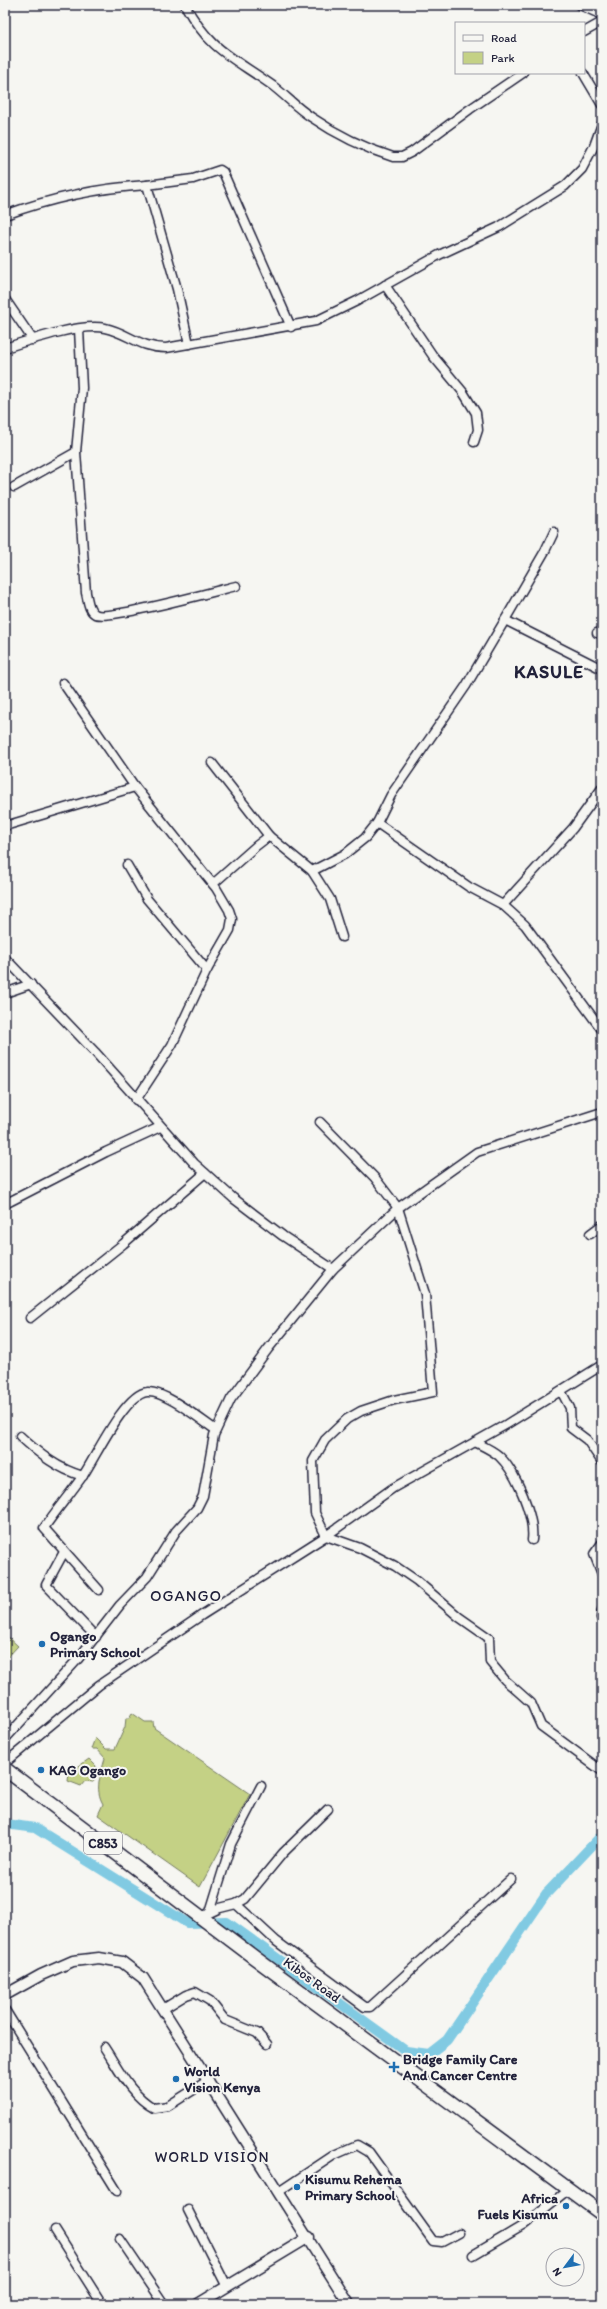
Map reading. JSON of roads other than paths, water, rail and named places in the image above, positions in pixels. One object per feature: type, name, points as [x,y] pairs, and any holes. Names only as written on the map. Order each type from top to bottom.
[{"type":"main road","name":"Kibos Road","points":[[5,1769],[204,1915],[223,1933],[602,2214]]},
{"type":"street","points":[[185,5],[205,37],[216,48],[274,87],[310,117],[340,134],[393,157],[402,157],[412,152],[470,109],[522,74]]},
{"type":"street","points":[[580,5],[602,15]]},
{"type":"street","points":[[585,31],[602,22]]},
{"type":"street","points":[[584,74],[602,104]]},
{"type":"street","points":[[5,348],[33,340],[92,327],[110,329],[141,344],[156,348],[190,344],[291,327],[325,317],[439,255],[499,227],[565,186],[582,168],[594,146],[602,124]]},
{"type":"street","points":[[5,216],[32,205],[76,195],[193,179],[220,170],[224,172],[291,327]]},
{"type":"street","points":[[147,185],[177,289],[190,344]]},
{"type":"street","points":[[384,286],[433,356],[463,392],[476,413],[478,430],[474,442]]},
{"type":"street","points":[[5,299],[33,340]]},
{"type":"street","points":[[79,329],[82,388],[76,452],[86,593],[90,610],[99,616],[121,613],[236,586]]},
{"type":"street","points":[[14,487],[76,452]]},
{"type":"street","points":[[312,871],[345,854],[364,838],[377,823],[391,796],[466,686],[554,532]]},
{"type":"street","points":[[505,620],[602,670]]},
{"type":"street","points":[[63,683],[135,787],[213,884],[229,910],[232,925],[207,970],[172,1045],[136,1100]]},
{"type":"street","points":[[212,763],[270,836],[312,871],[330,899],[342,937]]},
{"type":"street","points":[[5,826],[135,787]]},
{"type":"street","points":[[503,905],[573,828],[602,788]]},
{"type":"street","points":[[377,823],[469,887],[503,905],[525,924],[602,1030]]},
{"type":"street","points":[[213,884],[256,846],[270,836]]},
{"type":"street","points":[[127,865],[147,900],[207,970]]},
{"type":"street","points":[[5,958],[31,984],[160,1127],[205,1173],[233,1198],[283,1236],[333,1269]]},
{"type":"street","points":[[5,993],[31,984]]},
{"type":"street","points":[[5,1738],[96,1637],[120,1605],[147,1577],[176,1531],[197,1508],[203,1496],[216,1430],[236,1392],[301,1307],[333,1269],[398,1208],[477,1152],[602,1112]]},
{"type":"street","points":[[320,1122],[374,1178],[398,1208],[425,1294],[433,1392],[394,1400],[361,1410],[347,1419],[325,1440],[314,1461],[315,1513],[326,1536],[360,1548],[395,1566],[417,1580],[459,1617],[486,1635],[491,1642],[488,1657],[490,1662],[505,1680],[531,1702],[541,1726],[602,1771]]},
{"type":"street","points":[[5,1204],[106,1152],[160,1127]]},
{"type":"street","points":[[30,1318],[123,1244],[205,1173]]},
{"type":"street","points":[[590,1234],[602,1225]]},
{"type":"street","points":[[5,1763],[106,1681],[202,1615],[326,1536],[393,1488],[475,1442],[602,1365]]},
{"type":"street","points":[[561,1391],[570,1408],[571,1428],[587,1440],[602,1462]]},
{"type":"street","points":[[99,1590],[72,1557],[64,1552],[44,1528],[83,1476],[109,1430],[138,1395],[147,1392],[158,1393],[216,1430]]},
{"type":"street","points":[[20,1436],[38,1453],[67,1472],[83,1476]]},
{"type":"street","points":[[475,1442],[499,1457],[512,1472],[533,1529],[532,1540]]},
{"type":"street","points":[[602,1544],[594,1554],[602,1574]]},
{"type":"street","points":[[64,1552],[46,1585],[96,1637]]},
{"type":"street","points":[[204,1915],[231,1844],[261,1786]]},
{"type":"street","points":[[204,1915],[236,1904],[245,1898],[283,1853],[328,1809]]},
{"type":"street","points":[[236,1904],[276,1940],[365,2007],[370,2007],[511,1878]]},
{"type":"street","points":[[5,1995],[41,1975],[73,1961],[99,1958],[122,1962],[143,1978],[280,2191],[349,2304]]},
{"type":"street","points":[[163,2009],[186,1995],[195,1992],[210,2001],[225,2020],[257,2033],[268,2044]]},
{"type":"street","points":[[5,2010],[117,2191]]},
{"type":"street","points":[[104,2047],[133,2090],[140,2098],[154,2108],[168,2106],[209,2080]]},
{"type":"street","points":[[280,2191],[334,2155],[354,2146],[361,2146],[369,2152],[433,2241],[442,2242],[458,2233]]},
{"type":"street","points":[[473,2255],[524,2225],[569,2189]]},
{"type":"street","points":[[188,2210],[227,2286]]},
{"type":"street","points":[[55,2230],[102,2304]]},
{"type":"street","points":[[198,2304],[309,2237]]},
{"type":"street","points":[[120,2239],[164,2304]]},
{"type":"waterway","points":[[5,1824],[35,1828],[187,1923],[227,1922],[406,2051],[429,2054],[447,2040],[546,1894],[602,1835]]},
{"type":"place","name":"Ogango Primary School","points":[[42,1644]]},
{"type":"place","name":"KAG Ogango","points":[[41,1770]]},
{"type":"place","name":"Bridge Family Care And Cancer Centre","points":[[394,2067]]},
{"type":"place","name":"World Vision Kenya","points":[[176,2079]]},
{"type":"place","name":"Kisumu Rehema Primary School","points":[[297,2187]]},
{"type":"place","name":"Africa Fuels Kisumu","points":[[566,2206]]},
{"type":"district","name":"KASULE","points":[[549,672]]},
{"type":"district","name":"OGANGO","points":[[186,1595]]},
{"type":"district","name":"WORLD VISION","points":[[212,2157]]}]
